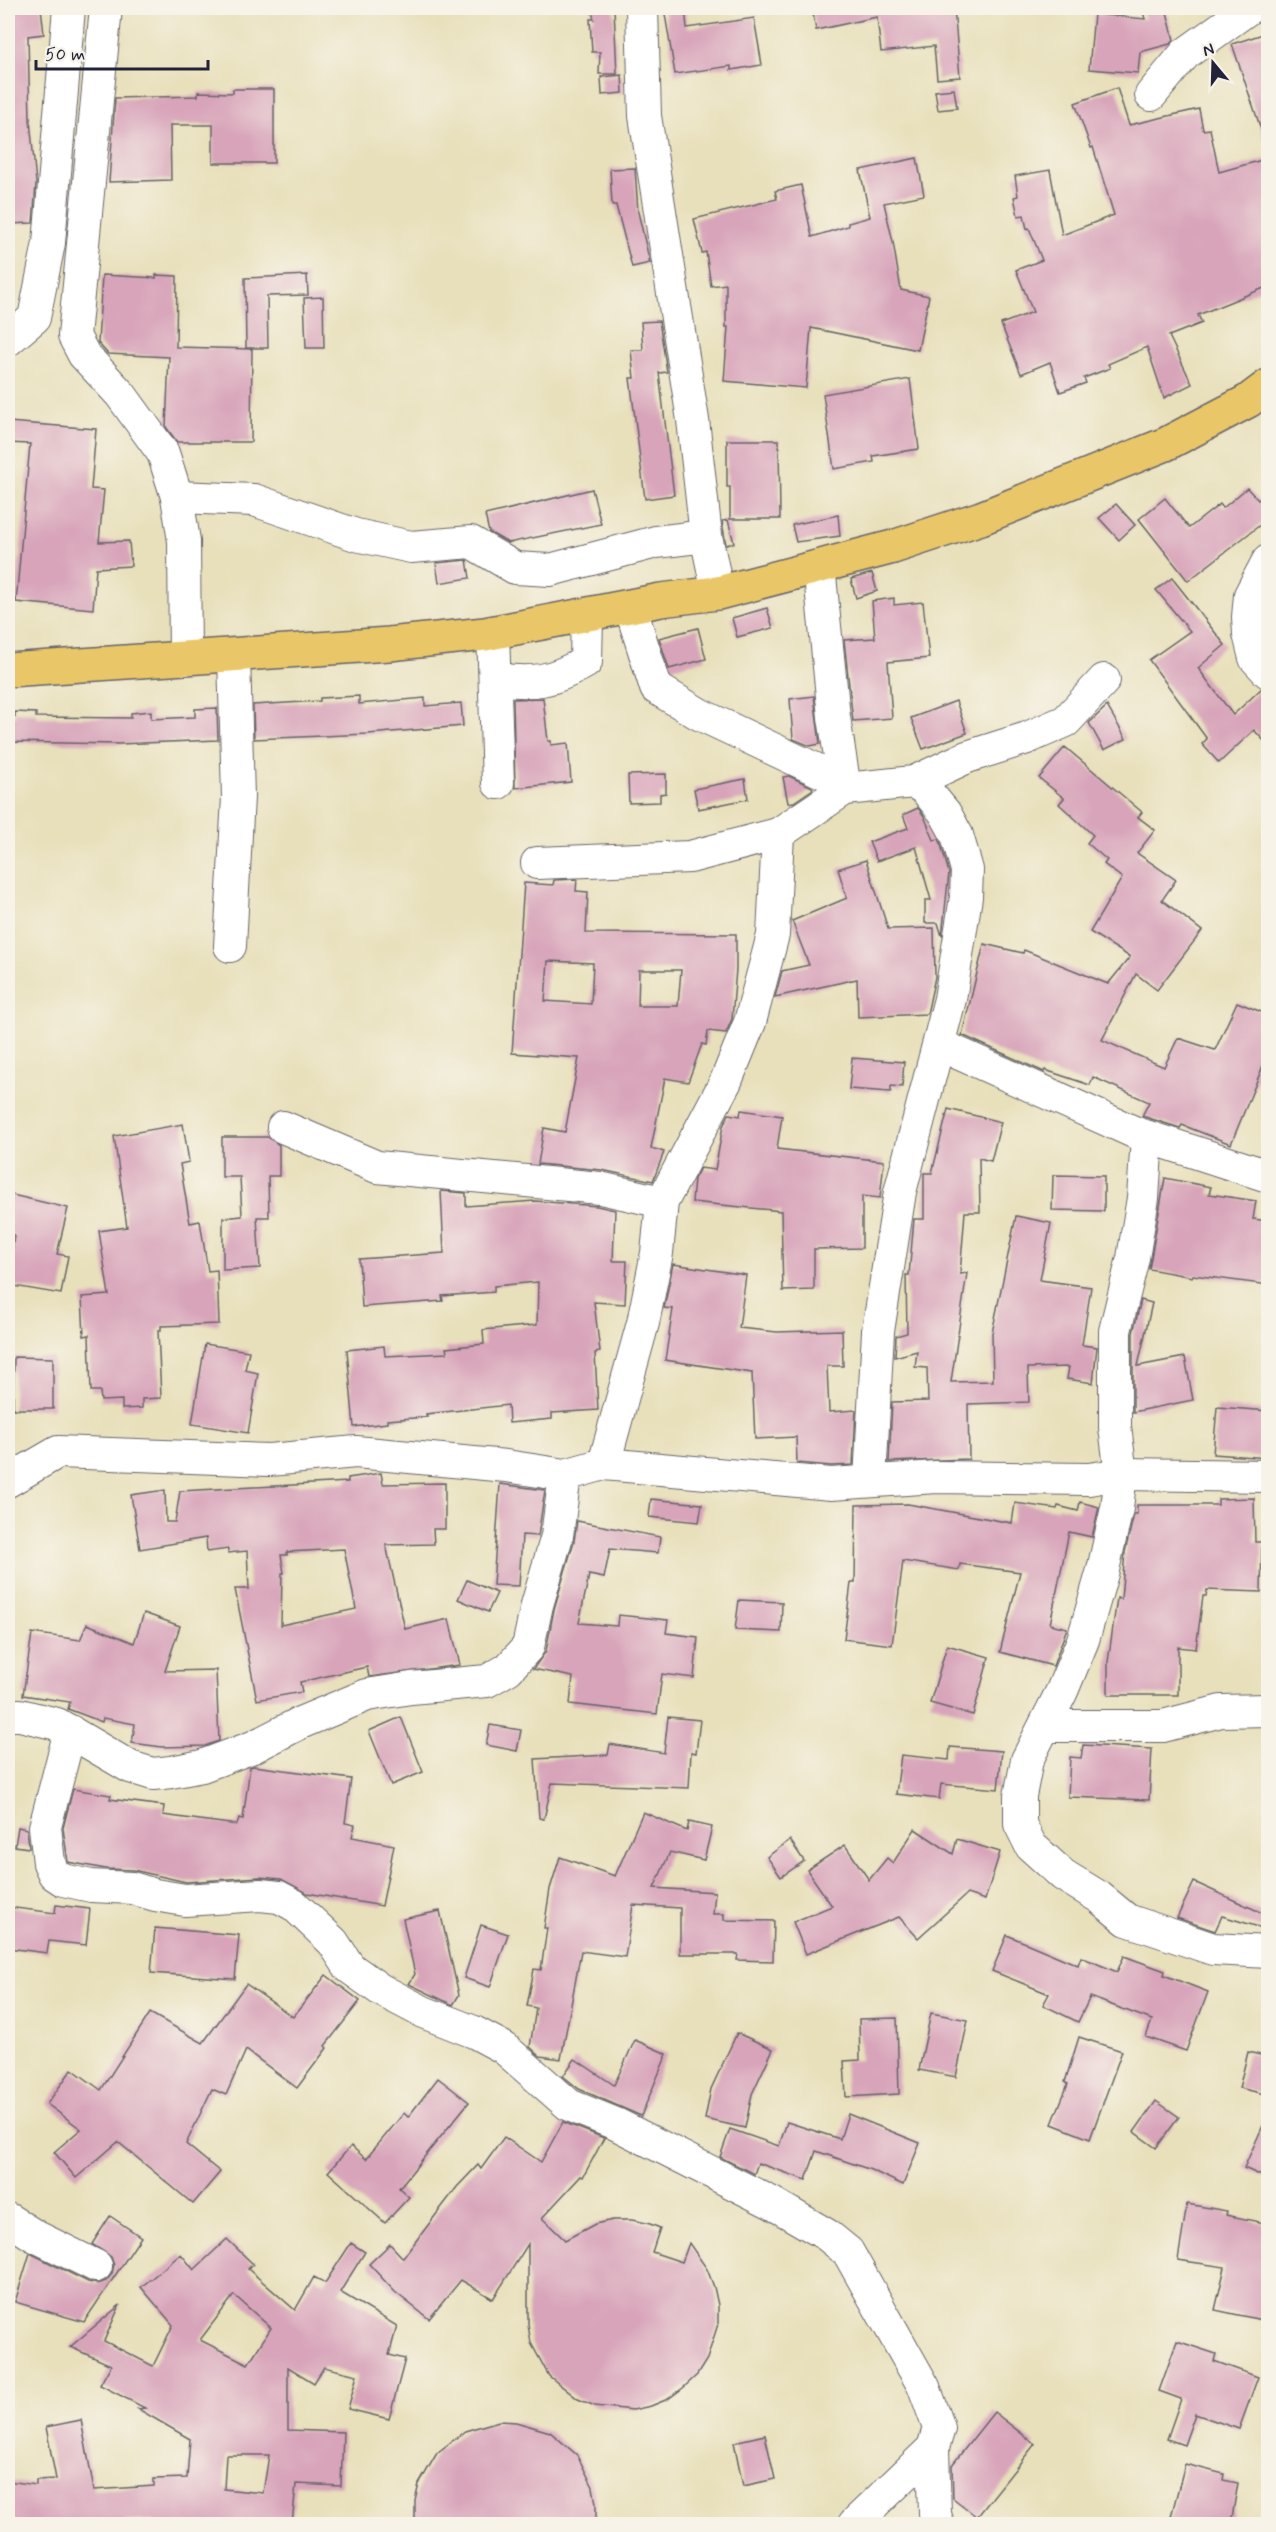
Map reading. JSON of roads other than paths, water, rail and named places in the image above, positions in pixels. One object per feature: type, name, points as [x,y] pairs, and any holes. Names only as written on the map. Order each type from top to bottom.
[{"type":"main road","points":[[8,670],[389,644],[493,632],[630,606],[718,593],[893,547],[981,518],[1166,444],[1248,401],[1269,386]]},
{"type":"street","points":[[8,340],[34,318],[48,253],[69,8]]},
{"type":"street","points":[[106,8],[74,336],[84,355],[121,395],[163,453],[177,497],[184,541],[185,659]]},
{"type":"street","points":[[642,8],[645,116],[693,420],[706,536],[718,593]]},
{"type":"street","points":[[1151,95],[1185,54],[1249,8]]},
{"type":"street","points":[[177,497],[254,500],[356,535],[411,547],[471,542],[515,568],[550,570],[656,542],[706,536]]},
{"type":"street","points":[[1269,561],[1250,595],[1248,617],[1255,658],[1269,672]]},
{"type":"street","points":[[819,566],[834,717],[844,785]]},
{"type":"street","points":[[630,606],[656,688],[699,714],[844,785],[914,782],[967,757],[1027,738],[1066,721],[1104,680]]},
{"type":"street","points":[[495,679],[522,683],[541,681],[561,676],[586,662],[587,615]]},
{"type":"street","points":[[493,632],[498,783]]},
{"type":"street","points":[[230,946],[238,797],[234,656]]},
{"type":"street","points":[[870,1481],[878,1331],[900,1192],[940,1045],[962,933],[966,897],[967,870],[957,835],[945,813],[926,789],[914,782]]},
{"type":"street","points":[[537,863],[690,857],[778,834],[844,785]]},
{"type":"street","points":[[604,1464],[643,1323],[657,1253],[662,1202],[726,1081],[750,1022],[773,935],[778,834]]},
{"type":"street","points":[[940,1045],[1147,1137],[1269,1176]]},
{"type":"street","points":[[283,1127],[377,1167],[600,1188],[662,1202]]},
{"type":"street","points":[[1147,1137],[1143,1198],[1133,1258],[1114,1331],[1115,1427],[1121,1474],[1117,1508],[1103,1570],[1083,1640],[1045,1726],[1027,1760],[1020,1796],[1020,1824],[1031,1846],[1063,1875],[1100,1897],[1126,1920],[1213,1949],[1269,1953]]},
{"type":"street","points":[[8,1481],[58,1452],[269,1460],[356,1452],[506,1466],[565,1475],[604,1464],[831,1484],[936,1477],[1089,1479],[1121,1474],[1269,1476]]},
{"type":"street","points":[[8,1715],[20,1715],[57,1724],[130,1767],[153,1774],[202,1766],[253,1747],[300,1723],[367,1695],[411,1688],[487,1681],[508,1669],[528,1647],[537,1605],[557,1536],[565,1475]]},
{"type":"street","points":[[1045,1726],[1163,1726],[1221,1711],[1269,1710]]},
{"type":"street","points":[[70,1731],[45,1827],[46,1849],[54,1874],[63,1880],[91,1886],[132,1888],[155,1895],[185,1899],[260,1895],[279,1897],[294,1905],[333,1942],[350,1968],[381,1990],[423,2012],[474,2032],[504,2048],[569,2105],[648,2140],[772,2203],[827,2235],[848,2252],[924,2386],[939,2428],[933,2448],[935,2514],[938,2524]]},
{"type":"street","points":[[8,2219],[35,2236],[96,2266]]},
{"type":"street","points":[[854,2524],[933,2448]]}]
